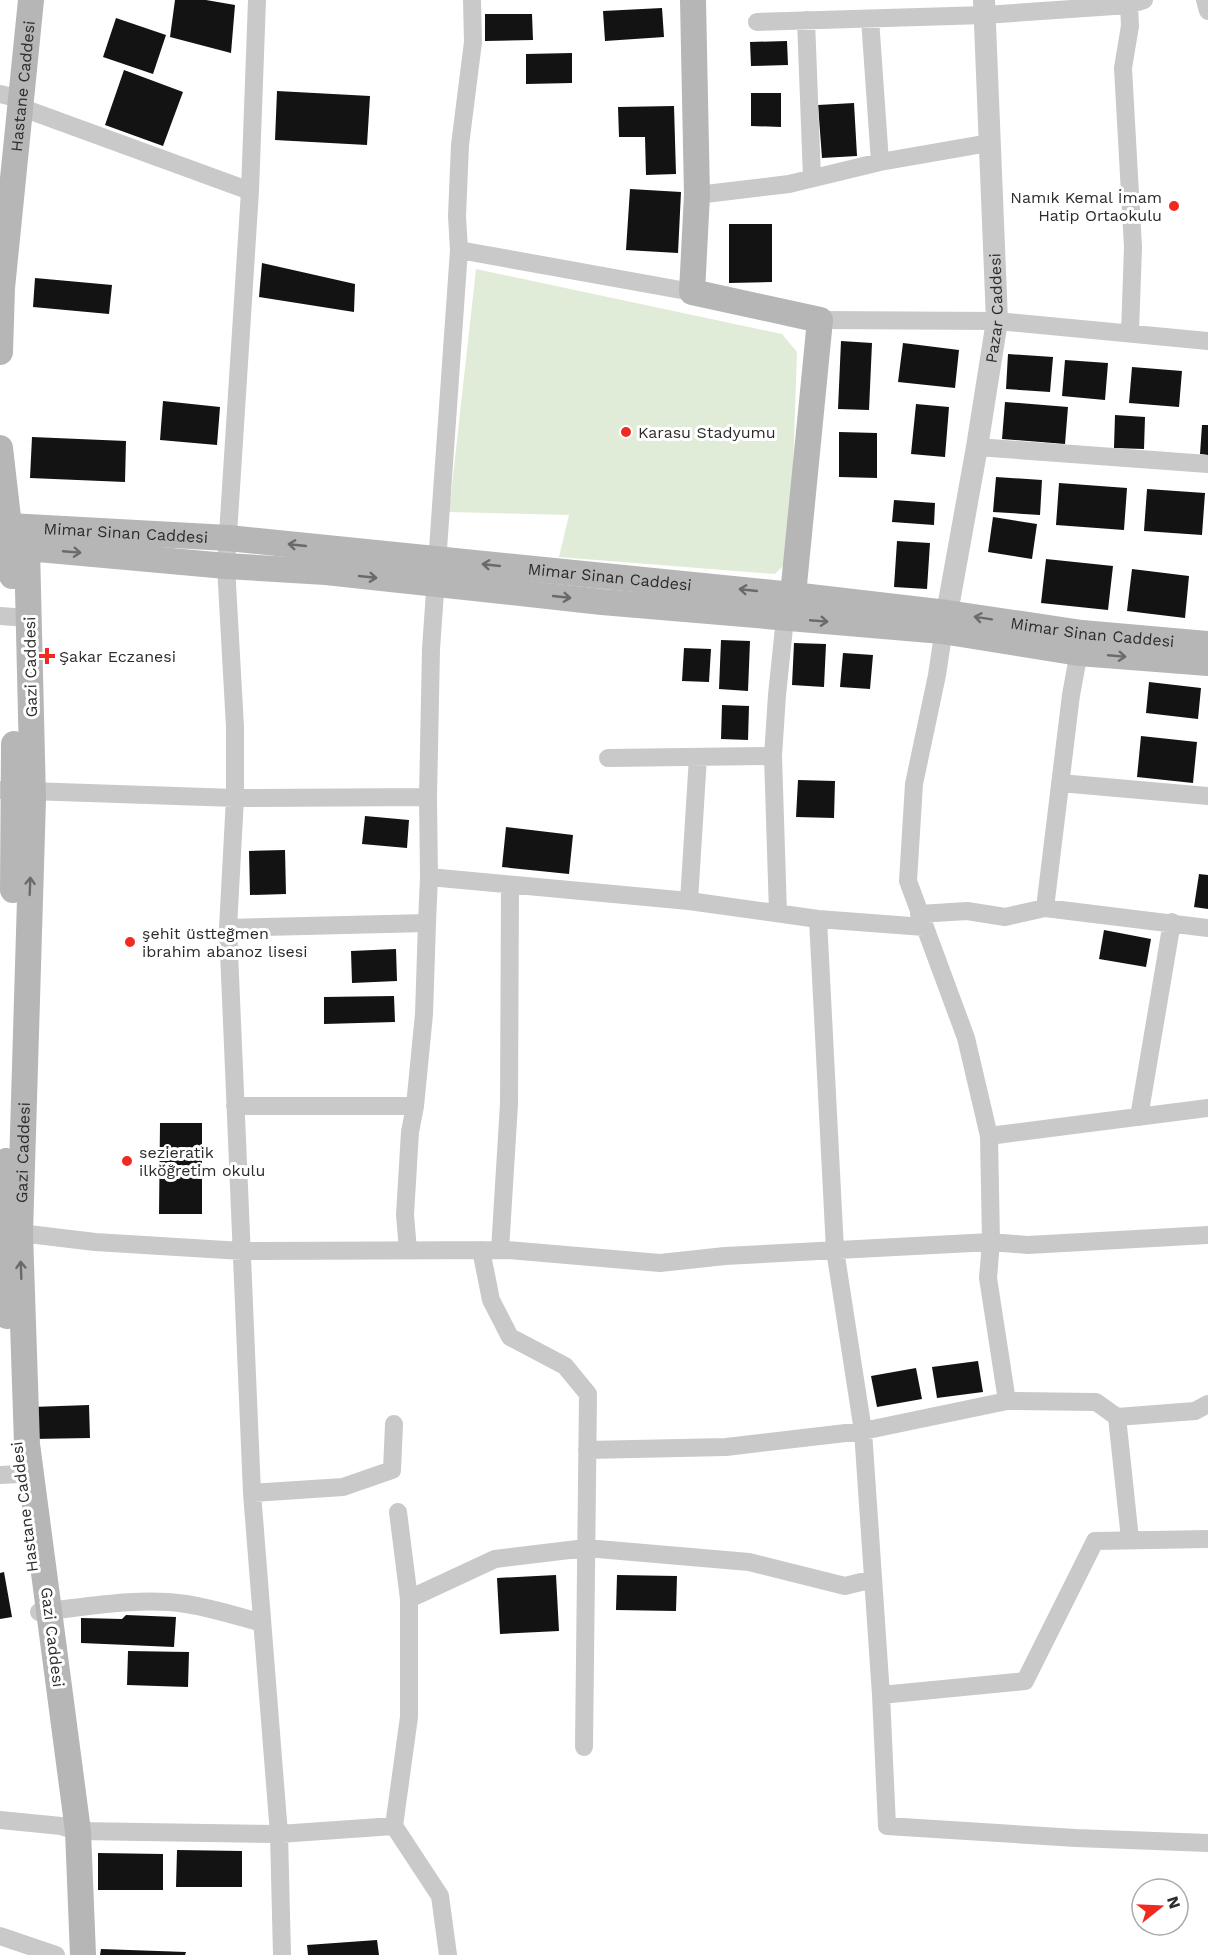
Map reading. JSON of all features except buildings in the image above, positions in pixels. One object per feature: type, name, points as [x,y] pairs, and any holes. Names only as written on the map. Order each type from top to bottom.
[{"type":"main road","name":"Hastane Caddesi","points":[[0,352],[1,288],[14,100],[31,0]]},
{"type":"main road","points":[[693,0],[697,195],[692,292],[820,320],[789,607]]},
{"type":"main road","name":"Hastane Caddesi","points":[[0,448],[9,526],[14,617],[16,789],[8,1135],[9,1474],[44,1612],[69,1829],[68,1955]]},
{"type":"main road","points":[[9,526],[27,548],[226,566]]},
{"type":"main road","name":"Mimar Sinan Caddesi","points":[[9,526],[228,538],[435,572],[944,622],[1208,663]]},
{"type":"main road","name":"Gazi Caddesi","points":[[14,617],[27,548]]},
{"type":"main road","name":"Mimar Sinan Caddesi","points":[[226,566],[326,572],[435,572]]},
{"type":"main road","name":"Mimar Sinan Caddesi","points":[[1080,643],[1208,644]]},
{"type":"main road","name":"Gazi Caddesi","points":[[7,1234],[44,1612]]},
{"type":"main road","points":[[69,1829],[83,1955]]},
{"type":"street","points":[[257,0],[250,191],[226,566],[235,727],[235,798],[228,928],[252,1493],[279,1834],[282,1955]]},
{"type":"street","points":[[408,1250],[405,1215],[410,1132],[416,1106],[424,1014],[429,877],[431,649],[459,250],[457,216],[460,145],[474,42],[472,0]]},
{"type":"street","points":[[1206,0],[1208,11]]},
{"type":"street","points":[[757,22],[870,19],[985,8],[1136,3],[1123,68],[1133,247],[1130,333]]},
{"type":"street","name":"Pazar Caddesi","points":[[944,622],[977,447],[997,321],[985,8]]},
{"type":"street","points":[[870,19],[880,162]]},
{"type":"street","points":[[806,20],[812,178]]},
{"type":"street","points":[[14,100],[250,191]]},
{"type":"street","points":[[697,195],[789,184],[880,162],[989,142]]},
{"type":"street","points":[[459,250],[692,292]]},
{"type":"street","points":[[820,320],[997,321],[1208,340]]},
{"type":"street","points":[[977,447],[1208,464]]},
{"type":"street","points":[[778,913],[773,756],[789,607]]},
{"type":"street","points":[[944,622],[937,675],[914,784],[908,881],[966,1038],[989,1136],[991,1242],[988,1278],[1007,1401]]},
{"type":"street","points":[[1045,908],[1080,643]]},
{"type":"street","points":[[608,758],[773,756]]},
{"type":"street","points":[[689,901],[698,757]]},
{"type":"street","points":[[1060,783],[1208,796]]},
{"type":"street","points":[[16,789],[235,798],[428,797]]},
{"type":"street","points":[[429,877],[689,901],[818,919],[921,920],[966,911],[1005,917],[1045,908],[1208,928]]},
{"type":"street","points":[[510,885],[509,1104],[491,1250],[491,1300],[510,1337],[565,1366],[588,1394],[584,1747]]},
{"type":"street","points":[[818,919],[835,1250],[863,1431],[881,1695],[887,1826],[1076,1838],[1208,1843]]},
{"type":"street","points":[[1139,1117],[1172,922]]},
{"type":"street","points":[[228,928],[427,923]]},
{"type":"street","points":[[236,1106],[416,1106]]},
{"type":"street","points":[[989,1136],[1208,1108]]},
{"type":"street","points":[[7,1234],[242,1251],[491,1250],[660,1263],[725,1256],[991,1242],[1028,1245],[1208,1235]]},
{"type":"street","points":[[587,1450],[726,1447],[863,1431],[1007,1401],[1096,1402],[1117,1417],[1195,1411],[1208,1404]]},
{"type":"street","points":[[1117,1417],[1130,1539]]},
{"type":"street","points":[[252,1493],[343,1487],[392,1470],[394,1424]]},
{"type":"street","points":[[398,1512],[409,1599],[409,1717],[394,1826],[440,1896],[448,1955]]},
{"type":"street","points":[[881,1695],[1025,1681],[1095,1541],[1208,1539]]},
{"type":"street","points":[[409,1599],[495,1559],[586,1548],[749,1562],[845,1586],[873,1579]]},
{"type":"street","points":[[44,1612],[133,1602],[184,1604],[225,1612],[262,1623]]},
{"type":"street","points":[[0,1820],[69,1829],[279,1834],[394,1826]]},
{"type":"street","points":[[0,1936],[56,1955]]},
{"type":"green space","name":"Karasu Stadyumu","points":[[476,269],[782,334],[797,352],[790,559],[775,574],[559,557],[569,515],[449,512]]},
{"type":"place","name":"Namık Kemal İmam Hatip Ortaokulu","points":[[1174,206]]},
{"type":"place","name":"Karasu Stadyumu","points":[[626,432]]},
{"type":"place","name":"Şakar Eczanesi","points":[[47,656]]},
{"type":"place","name":"şehit üstteğmen ibrahim abanoz lisesi","points":[[130,942]]},
{"type":"place","name":"sezieratik ilköğretim okulu","points":[[127,1161]]}]
